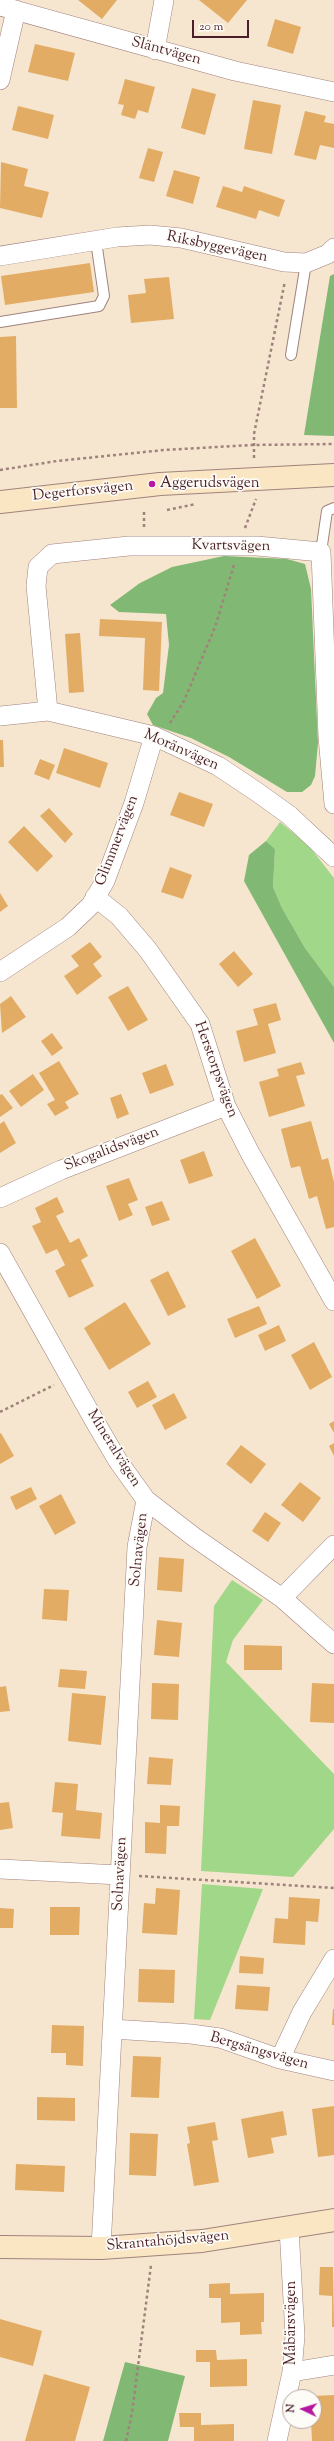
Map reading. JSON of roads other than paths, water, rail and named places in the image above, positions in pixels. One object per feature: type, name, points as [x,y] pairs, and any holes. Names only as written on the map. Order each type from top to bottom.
[{"type":"street","points":[[155,50],[164,0]]},
{"type":"street","points":[[0,80],[8,8]]},
{"type":"street","name":"Släntvägen","points":[[8,8],[235,71],[334,92]]},
{"type":"street","name":"Riksbyggevägen","points":[[0,256],[96,241],[150,235],[181,238],[297,263]]},
{"type":"street","points":[[297,263],[328,254],[334,248]]},
{"type":"street","name":"Degerforsvägen","points":[[0,502],[160,484],[256,477],[334,475]]},
{"type":"street","name":"Kvartsvägen","points":[[48,710],[36,586],[38,567],[52,554],[129,546],[239,546],[321,552]]},
{"type":"street","points":[[321,552],[328,737],[334,804]]},
{"type":"street","name":"Moränvägen","points":[[0,716],[48,710],[154,736],[218,766],[257,792],[289,815],[334,857]]},
{"type":"street","name":"Glimmervägen","points":[[0,972],[68,927],[96,897],[105,881],[132,810],[154,736]]},
{"type":"street","name":"Herstorpsvägen","points":[[96,897],[118,916],[148,950],[186,1000],[200,1024],[226,1106],[250,1153],[334,1301]]},
{"type":"street","name":"Skogalidsvägen","points":[[0,1198],[61,1170],[226,1106]]},
{"type":"street","name":"Mineralvägen","points":[[0,1253],[118,1461],[146,1500],[194,1537],[282,1598],[334,1644]]},
{"type":"street","name":"Solnavägen","points":[[101,2248],[137,1547],[146,1500]]},
{"type":"street","points":[[282,1598],[334,1545]]},
{"type":"street","points":[[0,1869],[120,1875]]},
{"type":"street","points":[[280,2059],[302,2012],[334,1959]]},
{"type":"street","name":"Bergsängsvägen","points":[[112,2030],[191,2034],[220,2038],[280,2059],[334,2071]]},
{"type":"street","name":"Skrantahöjdsvägen","points":[[0,2247],[101,2248],[202,2241],[334,2220]]},
{"type":"street","name":"Måbärsvägen","points":[[277,2441],[292,2372],[295,2336],[289,2228]]},
{"type":"street","points":[[292,2372],[334,2365]]},
{"type":"lane","points":[[0,322],[98,306],[104,296],[96,241]]},
{"type":"lane","points":[[291,355],[297,263]]},
{"type":"lane","points":[[321,552],[327,511],[334,508]]},
{"type":"place","name":"Aggerudsvägen","points":[[152,484]]}]
